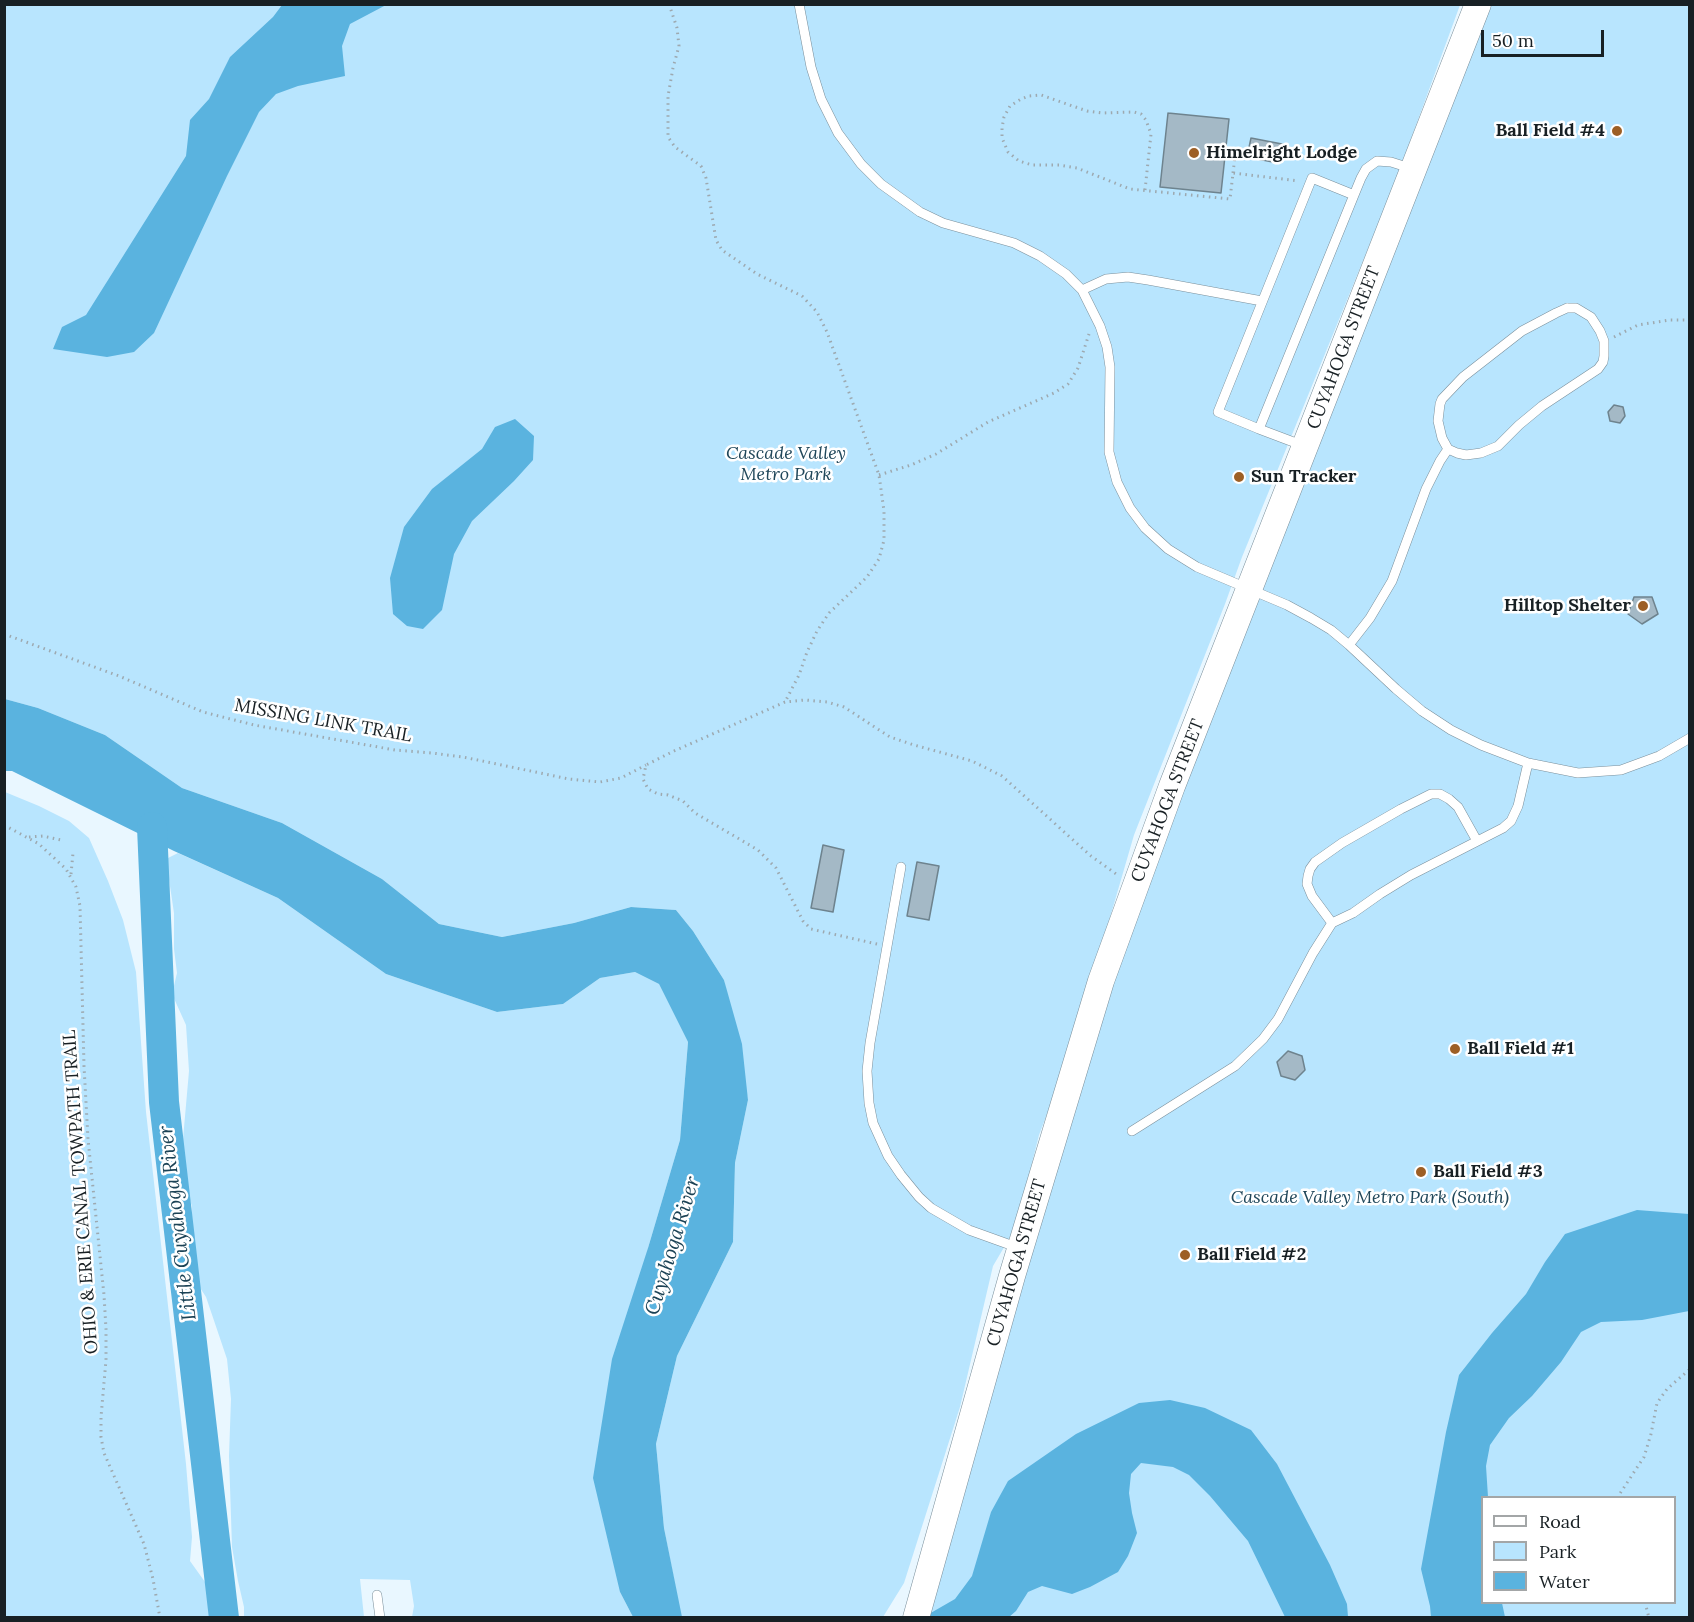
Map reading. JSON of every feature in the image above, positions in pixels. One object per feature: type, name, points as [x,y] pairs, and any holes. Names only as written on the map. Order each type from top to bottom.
[{"type":"street","name":"CUYAHOGA STREET","points":[[916,1617],[1021,1249],[1101,981],[1172,786],[1478,4]]},
{"type":"lane","points":[[799,4],[811,67],[821,99],[838,133],[861,164],[881,184],[920,212],[943,222],[1014,243],[1040,256],[1066,274],[1082,290],[1098,321],[1107,347],[1110,367],[1109,452],[1117,482],[1130,508],[1145,528],[1168,549],[1197,567],[1250,589],[1331,630],[1422,711],[1481,746],[1528,763],[1578,773],[1621,770],[1659,756],[1689,738]]},
{"type":"lane","points":[[1259,429],[1366,169],[1377,161],[1391,162],[1414,169]]},
{"type":"lane","points":[[1305,447],[1218,412],[1312,178],[1354,195]]},
{"type":"lane","points":[[1082,290],[1107,279],[1128,278],[1262,301]]},
{"type":"lane","points":[[1576,308],[1591,317],[1604,341],[1603,362],[1598,369],[1542,406],[1498,447],[1466,455],[1448,449],[1442,438],[1438,421],[1440,404],[1463,377],[1522,331],[1556,312],[1576,308]]},
{"type":"lane","points":[[1349,645],[1370,618],[1392,581],[1421,500],[1433,472],[1448,449]]},
{"type":"lane","points":[[1132,1131],[1235,1066],[1263,1039],[1278,1019],[1313,953],[1332,923],[1353,913],[1411,875],[1503,828],[1511,821],[1518,806],[1528,763]]},
{"type":"lane","points":[[1332,923],[1312,896],[1307,884],[1310,869],[1315,862],[1342,843],[1401,809],[1431,794],[1440,794],[1458,807],[1477,841]]},
{"type":"lane","points":[[901,867],[870,1043],[867,1071],[873,1123],[879,1139],[900,1175],[931,1208],[969,1230],[1021,1249]]},
{"type":"lane","points":[[377,1595],[380,1617]]},
{"type":"path","points":[[669,4],[677,28],[679,46],[668,96],[668,137],[675,147],[700,166],[706,178],[716,240],[722,250],[757,274],[802,296],[817,312],[827,332],[877,472],[884,511],[884,540],[879,560],[867,577],[829,613],[817,631],[785,702]]},
{"type":"path","points":[[1145,190],[1151,134],[1141,114],[1087,111],[1041,95],[1029,96],[1010,106],[1004,117],[1002,138],[1008,152],[1019,161],[1032,165],[1077,168],[1130,189],[1230,199],[1235,156]]},
{"type":"path","points":[[1233,173],[1310,182]]},
{"type":"path","points":[[1612,338],[1638,325],[1670,320],[1689,320]]},
{"type":"path","points":[[877,472],[911,465],[936,454],[988,422],[1035,402],[1068,384],[1078,368],[1090,333],[1098,321]]},
{"type":"path","name":"MISSING LINK TRAIL","points":[[4,634],[119,676],[203,712],[254,725],[395,750],[463,757],[569,779],[600,782],[621,778],[674,751],[785,702]]},
{"type":"path","points":[[785,702],[805,700],[844,707],[890,737],[972,761],[1002,776],[1091,856],[1135,887]]},
{"type":"path","points":[[646,765],[643,779],[648,789],[683,801],[695,813],[758,850],[776,868],[803,921],[811,929],[886,946]]},
{"type":"path","name":"OHIO & ERIE CANAL TOWPATH TRAIL","points":[[4,825],[39,844],[54,856],[71,876],[80,906],[88,1139],[105,1295],[106,1360],[101,1437],[104,1453],[144,1544],[160,1617]]},
{"type":"path","points":[[27,837],[43,836],[61,840]]},
{"type":"path","points":[[71,876],[73,854]]},
{"type":"path","points":[[1618,1496],[1644,1457],[1657,1403],[1667,1389],[1689,1370]]},
{"type":"green space","name":"Cascade Valley Metro Park","points":[[4,5],[1460,5],[1396,180],[1242,557],[1134,835],[1072,1048],[1039,1135],[1016,1227],[993,1266],[960,1407],[904,1583],[883,1617],[682,1618],[681,1616],[664,1528],[656,1444],[677,1356],[733,1242],[735,1163],[748,1100],[724,980],[693,931],[676,910],[631,907],[574,923],[502,937],[439,924],[382,879],[282,823],[182,788],[105,735],[38,708],[5,699]]},
{"type":"green space","name":"Cascade Valley Metro Park (South)","points":[[1479,5],[1689,5],[1689,1617],[916,1618],[1083,1043]]},
{"type":"green space","points":[[5,792],[69,821],[89,838],[123,920],[136,972],[146,1112],[186,1464],[192,1537],[190,1561],[205,1582],[216,1617],[5,1617]]},
{"type":"green space","points":[[178,853],[278,898],[386,974],[497,1012],[563,1004],[600,978],[635,972],[659,984],[688,1042],[680,1140],[648,1248],[620,1592],[633,1617],[412,1617],[414,1606],[410,1580],[360,1579],[364,1617],[244,1617],[232,1547],[229,1456],[231,1399],[227,1359],[206,1297],[195,1280],[191,1250],[192,1206],[180,1173],[189,1071],[186,1025],[172,994],[177,973],[174,913],[166,859]]},
{"type":"water","points":[[282,5],[386,5],[350,24],[342,46],[345,76],[298,86],[276,94],[259,112],[154,333],[134,352],[107,357],[53,349],[62,327],[86,315],[186,156],[190,120],[209,99],[230,57],[273,17]]},
{"type":"water","points":[[515,419],[534,436],[533,460],[472,521],[454,554],[442,610],[423,629],[407,626],[393,614],[390,578],[404,527],[432,489],[482,449],[495,427]]},
{"type":"water","name":"Cuyahoga River","points":[[5,699],[38,708],[105,735],[182,788],[282,823],[382,879],[439,924],[502,937],[574,923],[631,907],[676,910],[693,931],[724,980],[742,1044],[748,1100],[735,1163],[733,1242],[677,1356],[656,1444],[664,1528],[682,1617],[633,1617],[620,1592],[593,1478],[612,1359],[680,1140],[688,1042],[659,984],[635,972],[600,978],[563,1004],[497,1012],[386,974],[278,898],[174,851],[12,771],[5,771]]},
{"type":"water","points":[[1637,1210],[1689,1214],[1689,1311],[1642,1320],[1601,1322],[1581,1332],[1561,1362],[1532,1396],[1509,1418],[1490,1445],[1486,1466],[1488,1496],[1481,1496],[1481,1604],[1502,1604],[1505,1617],[1431,1617],[1421,1569],[1446,1432],[1459,1375],[1526,1294],[1565,1234]]},
{"type":"water","points":[[1170,1400],[1205,1408],[1251,1430],[1277,1464],[1330,1565],[1347,1604],[1348,1617],[1285,1617],[1248,1541],[1210,1496],[1189,1475],[1173,1467],[1141,1463],[1131,1474],[1129,1493],[1137,1533],[1128,1556],[1118,1572],[1072,1594],[1042,1586],[1028,1592],[1016,1611],[1009,1617],[922,1618],[955,1599],[972,1576],[991,1512],[1008,1481],[1076,1434],[1139,1403]]},
{"type":"building","name":"Himelright Lodge","points":[[1168,113],[1229,119],[1221,193],[1160,187]]},
{"type":"building","points":[[1251,138],[1282,144],[1278,163],[1247,157]]},
{"type":"building","points":[[1614,405],[1623,407],[1625,416],[1620,423],[1610,421],[1608,412]]},
{"type":"building","name":"Hilltop Shelter","points":[[1634,597],[1652,597],[1658,614],[1642,624],[1628,614]]},
{"type":"building","points":[[823,845],[844,850],[833,912],[811,908]]},
{"type":"building","points":[[917,862],[939,866],[929,920],[907,916]]},
{"type":"building","points":[[1288,1051],[1302,1056],[1305,1070],[1295,1080],[1281,1076],[1277,1062]]},
{"type":"waterway","name":"Little Cuyahoga River","points":[[152,827],[164,1102],[224,1618]]},
{"type":"place","name":"Ball Field #4","points":[[1617,131]]},
{"type":"place","name":"Himelright Lodge","points":[[1194,153]]},
{"type":"place","name":"Sun Tracker","points":[[1239,477]]},
{"type":"place","name":"Hilltop Shelter","points":[[1643,606]]},
{"type":"place","name":"Ball Field #1","points":[[1455,1049]]},
{"type":"place","name":"Ball Field #3","points":[[1421,1172]]},
{"type":"place","name":"Ball Field #2","points":[[1185,1255]]}]
